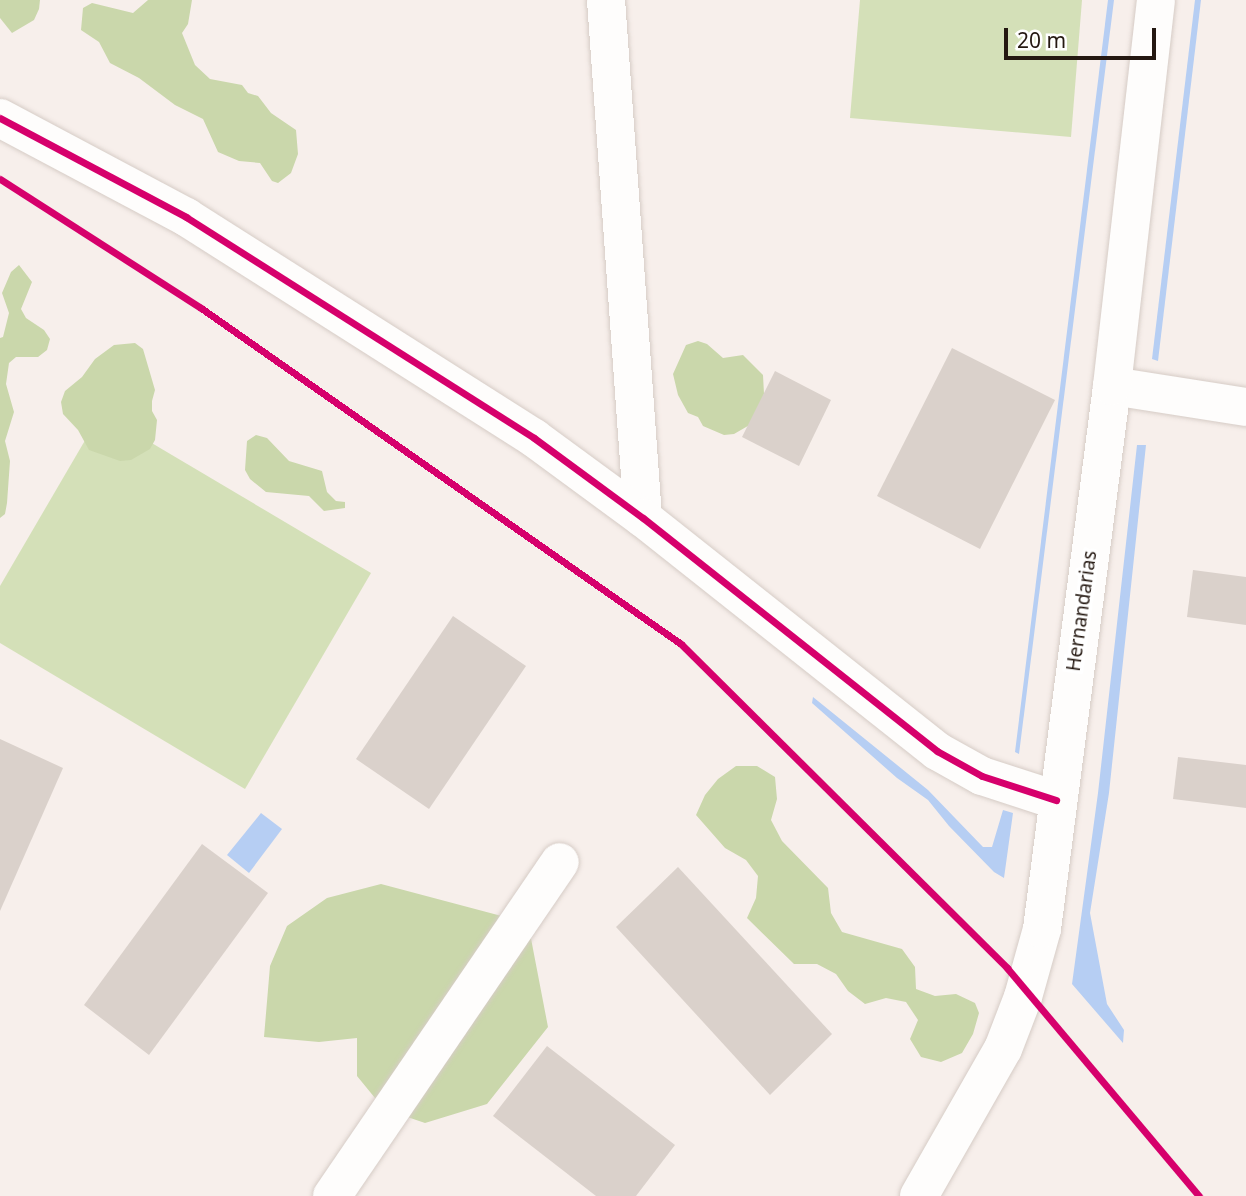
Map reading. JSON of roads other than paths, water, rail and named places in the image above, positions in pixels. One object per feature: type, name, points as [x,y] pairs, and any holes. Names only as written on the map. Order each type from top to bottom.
[{"type":"street","points":[[606,0],[643,518]]},
{"type":"street","name":"Hernandarias","points":[[919,1196],[1003,1049],[1023,997],[1042,929],[1056,800],[1112,386],[1156,0]]},
{"type":"street","points":[[0,118],[186,217],[534,438],[643,518],[937,751],[982,776],[1056,800]]},
{"type":"street","points":[[1112,386],[1246,407]]},
{"type":"street","points":[[332,1196],[560,862]]},
{"type":"water","points":[[1108,0],[1114,0],[1019,754],[1015,752]]},
{"type":"water","points":[[1195,0],[1201,0],[1158,361],[1152,359]]},
{"type":"water","points":[[1137,445],[1146,445],[1109,793],[1090,913],[1107,1004],[1124,1030],[1123,1043],[1072,984],[1098,793]]},
{"type":"water","points":[[813,697],[928,790],[983,847],[992,847],[1003,810],[1013,813],[1004,878],[994,872],[949,826],[928,800],[897,778],[812,703]]},
{"type":"water","points":[[261,813],[282,829],[249,873],[227,855]]}]
